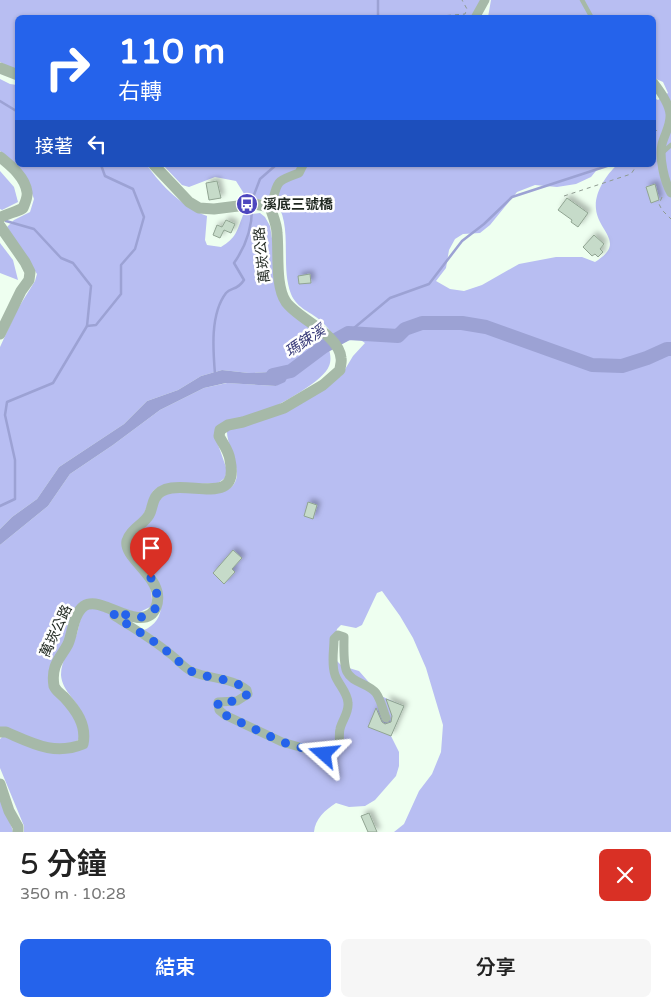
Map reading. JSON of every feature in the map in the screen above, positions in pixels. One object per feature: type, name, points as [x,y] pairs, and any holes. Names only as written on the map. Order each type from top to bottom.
[{"type":"street","points":[[477,15],[485,0]]},
{"type":"street","points":[[0,68],[15,74]]},
{"type":"street","points":[[656,86],[670,113],[670,124],[662,144],[661,154],[669,190]]},
{"type":"street","points":[[0,157],[10,164],[22,178],[28,193],[23,208],[0,218]]},
{"type":"street","name":"萬崁公路","points":[[0,732],[6,732],[48,749],[74,747],[83,744],[85,734],[81,720],[63,696],[55,689],[53,680],[54,668],[68,644],[76,618],[84,606],[92,604],[136,618],[154,612],[157,605],[156,590],[151,578],[128,551],[126,545],[132,532],[149,516],[156,496],[162,490],[171,487],[204,490],[221,488],[227,484],[231,477],[231,461],[228,451],[219,436],[220,430],[228,424],[243,422],[284,408],[323,385],[340,370],[341,358],[338,348],[320,328],[294,312],[284,300],[280,282],[277,231],[270,207],[250,204],[214,209],[199,208],[189,202],[156,167]]},
{"type":"street","points":[[270,207],[276,184],[283,178],[299,173],[302,167]]},
{"type":"street","points":[[0,226],[30,272],[29,280],[21,291],[0,334]]},
{"type":"street","points":[[115,610],[114,616],[170,653],[191,672],[241,685],[247,690],[248,694],[237,701],[218,702],[218,710],[282,742],[324,754],[336,750],[339,744],[341,723],[348,712],[349,702],[333,667],[334,639],[338,635],[344,637],[346,672],[351,678],[368,686],[375,692],[386,718]]},
{"type":"street","points":[[0,784],[9,811],[18,827],[18,832]]},
{"type":"lane","points":[[582,0],[590,15]]},
{"type":"lane","points":[[661,154],[671,145]]},
{"type":"path","points":[[453,15],[465,14],[467,9],[462,0]]},
{"type":"path","points":[[656,131],[659,128]]},
{"type":"path","points":[[564,196],[631,174],[635,167]]},
{"type":"path","points":[[669,190],[659,204],[671,219]]},
{"type":"shaded area","points":[[0,0],[481,0],[474,15],[15,15],[15,70],[0,62]]},
{"type":"shaded area","points":[[491,0],[671,0],[671,832],[394,832],[404,824],[419,791],[432,774],[441,752],[443,725],[426,668],[413,638],[382,591],[377,593],[362,625],[356,628],[341,625],[337,629],[334,642],[336,660],[342,666],[359,671],[381,696],[404,706],[391,736],[399,752],[399,766],[396,776],[375,800],[365,806],[349,807],[336,803],[321,815],[316,823],[314,832],[24,832],[24,826],[0,768],[0,739],[3,736],[81,749],[82,715],[78,705],[62,681],[62,664],[76,636],[82,616],[88,610],[95,608],[111,613],[139,632],[151,626],[157,620],[161,607],[161,589],[144,556],[139,536],[159,500],[169,492],[219,493],[230,489],[235,482],[237,474],[227,429],[341,376],[353,356],[365,343],[355,339],[339,344],[325,324],[301,307],[294,299],[291,294],[286,271],[286,236],[282,213],[277,203],[267,199],[248,200],[236,181],[215,177],[189,187],[182,185],[165,167],[599,167],[591,177],[576,184],[557,187],[535,185],[517,192],[490,225],[480,233],[463,234],[455,239],[449,250],[446,268],[436,281],[450,289],[464,291],[482,285],[519,264],[556,257],[582,257],[595,262],[609,249],[610,243],[596,209],[599,191],[609,174],[615,167],[656,167],[656,99],[658,100],[668,93],[663,82],[656,79],[656,15],[488,15]]},
{"type":"shaded area","points":[[0,79],[15,85],[15,166],[0,151]]},
{"type":"shaded area","points":[[16,167],[148,167],[173,195],[189,207],[207,216],[205,240],[207,245],[221,247],[233,237],[243,215],[260,213],[265,217],[270,226],[282,301],[323,337],[330,355],[329,366],[323,375],[311,385],[278,405],[215,436],[227,470],[225,478],[218,483],[161,486],[153,491],[144,514],[124,536],[147,579],[152,597],[152,606],[138,613],[92,599],[49,676],[76,719],[80,738],[72,743],[63,745],[52,745],[29,739],[0,728],[0,545],[48,506],[70,474],[160,410],[204,388],[227,383],[276,386],[291,371],[249,373],[222,370],[201,376],[178,390],[147,401],[124,424],[59,467],[37,499],[12,517],[0,529],[0,347],[17,310],[35,281],[37,274],[7,227],[14,220],[30,212],[34,199],[29,185]]},
{"type":"shaded area","points":[[0,171],[14,187],[18,202],[2,210],[0,209]]},
{"type":"shaded area","points":[[0,243],[13,260],[18,280],[0,273]]},
{"type":"shaded area","name":"瑪鋉溪","points":[[222,370],[249,373],[291,371],[285,382],[276,386],[226,383],[204,388],[160,410],[70,474],[48,506],[0,545],[0,529],[12,517],[37,499],[59,467],[124,424],[147,401],[178,390],[201,376]]},
{"type":"shaded area","points":[[0,797],[12,828],[13,832],[0,832]]},
{"type":"building","points":[[217,181],[221,198],[209,200],[206,183]]},
{"type":"building","points":[[655,184],[659,200],[651,203],[646,187]]},
{"type":"building","points":[[567,198],[588,213],[578,227],[558,210]]},
{"type":"building","points":[[226,220],[235,224],[231,233],[224,230],[220,238],[213,235],[217,225],[222,227]]},
{"type":"building","points":[[594,235],[604,244],[600,249],[603,252],[598,257],[595,254],[592,256],[583,247]]},
{"type":"building","points":[[310,274],[311,283],[299,284],[298,276]]},
{"type":"building","points":[[308,502],[317,505],[313,519],[304,516]]},
{"type":"building","points":[[233,550],[242,558],[232,569],[235,572],[224,584],[213,573]]},
{"type":"building","points":[[386,699],[404,706],[391,736],[368,727],[376,708],[382,722],[385,724],[391,722],[392,716]]},
{"type":"building","points":[[369,813],[377,832],[368,832],[361,816]]},
{"type":"waterway","points":[[378,0],[378,15]]},
{"type":"waterway","points":[[0,101],[15,110]]},
{"type":"waterway","points":[[0,506],[15,499],[15,460],[5,415],[7,402],[53,383],[87,326],[96,325],[121,294],[121,265],[135,249],[144,217],[133,189],[105,176],[102,167]]},
{"type":"waterway","points":[[252,200],[260,179],[274,167]]},
{"type":"waterway","points":[[348,333],[390,298],[429,284],[462,241],[484,224],[512,197],[604,167]]},
{"type":"waterway","points":[[215,374],[214,332],[217,311],[226,293],[239,286],[244,280],[234,263],[248,237],[252,208]]},
{"type":"waterway","points":[[6,221],[34,229],[61,258],[73,263],[91,286],[87,326]]},
{"type":"waterway","name":"瑪鋉溪","points":[[273,375],[291,371],[323,347],[348,333],[398,336],[405,329],[422,323],[462,323],[486,327],[592,365],[622,366],[671,349]]},
{"type":"place","name":"溪底三號橋","points":[[247,204]]},
{"type":"route","points":[[151,578],[156,590],[157,600],[154,612],[136,618],[115,610],[114,616],[170,653],[191,672],[234,682],[247,690],[248,694],[237,701],[218,702],[218,710],[225,715],[282,742],[324,754]]}]
